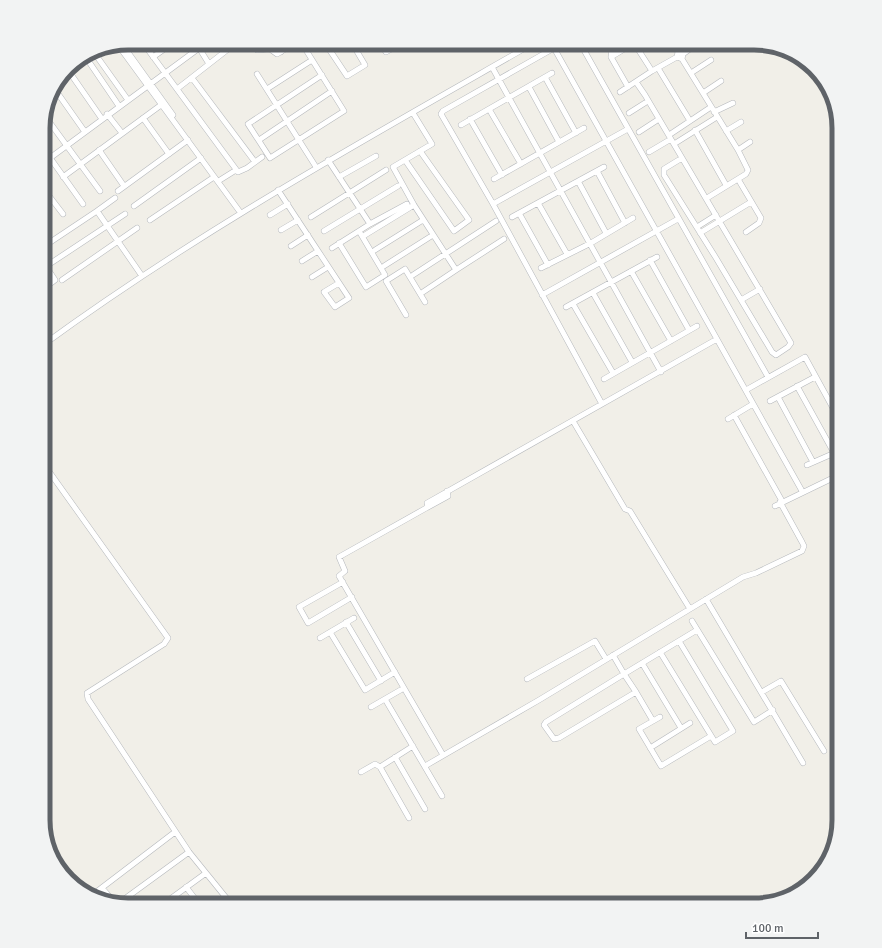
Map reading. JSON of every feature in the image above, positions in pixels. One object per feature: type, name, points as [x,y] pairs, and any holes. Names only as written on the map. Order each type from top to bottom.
[{"type":"street","points":[[122,50],[220,180],[241,212]]},
{"type":"street","points":[[126,50],[161,105],[214,177],[232,198]]},
{"type":"street","points":[[148,50],[238,172],[243,171],[262,157]]},
{"type":"street","points":[[153,57],[161,50]]},
{"type":"street","points":[[50,154],[67,146],[107,114],[150,86],[196,50]]},
{"type":"street","points":[[200,50],[209,64]]},
{"type":"street","points":[[177,89],[227,50]]},
{"type":"street","points":[[271,50],[277,54],[284,50]]},
{"type":"street","points":[[306,50],[312,60],[322,75],[332,91],[344,111],[272,158],[248,124],[322,75]]},
{"type":"street","points":[[329,50],[346,76],[365,65],[356,50]]},
{"type":"street","points":[[50,340],[142,276],[241,212],[328,160],[522,50]]},
{"type":"street","points":[[550,50],[443,110],[441,114],[493,204],[602,404]]},
{"type":"street","points":[[555,50],[802,491]]},
{"type":"street","points":[[584,50],[768,377]]},
{"type":"street","points":[[612,50],[611,57],[628,87]]},
{"type":"street","points":[[611,57],[622,50]]},
{"type":"street","points":[[638,50],[652,71]]},
{"type":"street","points":[[677,50],[738,150],[748,170],[746,174],[726,184],[706,198]]},
{"type":"street","points":[[620,92],[688,50]]},
{"type":"street","points":[[97,56],[128,100]]},
{"type":"street","points":[[267,89],[312,60]]},
{"type":"street","points":[[691,73],[711,60]]},
{"type":"street","points":[[88,61],[119,106]]},
{"type":"street","points":[[492,67],[539,154],[591,243],[610,282],[661,372]]},
{"type":"street","points":[[658,68],[690,121]]},
{"type":"street","points":[[461,124],[510,98],[552,73]]},
{"type":"street","points":[[257,74],[316,167]]},
{"type":"street","points":[[71,75],[102,119]]},
{"type":"street","points":[[544,77],[576,133]]},
{"type":"street","points":[[192,78],[255,162]]},
{"type":"street","points":[[703,93],[721,81]]},
{"type":"street","points":[[636,82],[720,220],[791,343],[791,345],[776,355],[772,352],[664,175],[664,169],[682,158]]},
{"type":"street","points":[[529,87],[559,142]]},
{"type":"street","points":[[259,140],[332,91]]},
{"type":"street","points":[[58,94],[85,132]]},
{"type":"street","points":[[629,113],[648,101]]},
{"type":"street","points":[[671,139],[690,121],[733,103]]},
{"type":"street","points":[[63,177],[161,105]]},
{"type":"street","points":[[489,109],[521,164]]},
{"type":"street","points":[[649,152],[671,139],[695,130],[714,112]]},
{"type":"street","points":[[413,113],[432,144],[393,167],[423,220],[456,270]]},
{"type":"street","points":[[107,114],[122,133]]},
{"type":"street","points":[[143,118],[169,154]]},
{"type":"street","points":[[470,119],[502,174]]},
{"type":"street","points":[[639,132],[659,119]]},
{"type":"street","points":[[726,131],[741,122]]},
{"type":"street","points":[[50,123],[100,191]]},
{"type":"street","points":[[494,179],[584,128]]},
{"type":"street","points":[[493,204],[628,130]]},
{"type":"street","points":[[695,130],[726,184]]},
{"type":"street","points":[[118,191],[188,140]]},
{"type":"street","points":[[738,150],[750,142]]},
{"type":"street","points":[[99,150],[124,186]]},
{"type":"street","points":[[405,160],[454,231],[469,220],[420,151]]},
{"type":"street","points":[[339,177],[376,156]]},
{"type":"street","points":[[134,206],[201,158]]},
{"type":"street","points":[[50,160],[84,204]]},
{"type":"street","points":[[328,160],[370,224]]},
{"type":"street","points":[[512,217],[604,167]]},
{"type":"street","points":[[220,180],[236,170]]},
{"type":"street","points":[[311,217],[386,170]]},
{"type":"street","points":[[597,171],[625,223]]},
{"type":"street","points":[[150,220],[214,177]]},
{"type":"street","points":[[738,179],[759,214],[761,221],[746,232]]},
{"type":"street","points":[[578,181],[606,233]]},
{"type":"street","points":[[324,231],[398,186]]},
{"type":"street","points":[[278,190],[349,298],[335,307],[324,292],[339,283]]},
{"type":"street","points":[[50,197],[63,214]]},
{"type":"street","points":[[50,242],[97,212],[115,198]]},
{"type":"street","points":[[700,233],[751,202]]},
{"type":"street","points":[[538,203],[567,254]]},
{"type":"street","points":[[270,215],[288,204]]},
{"type":"street","points":[[332,248],[358,231],[407,204]]},
{"type":"street","points":[[365,235],[414,205]]},
{"type":"street","points":[[97,212],[108,225],[142,276]]},
{"type":"street","points":[[519,213],[548,265]]},
{"type":"street","points":[[51,263],[125,214]]},
{"type":"street","points":[[697,227],[716,215]]},
{"type":"street","points":[[541,268],[591,243],[633,218]]},
{"type":"street","points":[[542,295],[678,219]]},
{"type":"street","points":[[281,230],[298,220]]},
{"type":"street","points":[[375,250],[423,220]]},
{"type":"street","points":[[412,275],[496,221]]},
{"type":"street","points":[[62,280],[137,228]]},
{"type":"street","points":[[358,231],[406,315]]},
{"type":"street","points":[[291,246],[308,235]]},
{"type":"street","points":[[384,266],[433,235]]},
{"type":"street","points":[[423,292],[504,239]]},
{"type":"street","points":[[339,243],[366,287],[405,269],[425,302]]},
{"type":"street","points":[[302,261],[318,251]]},
{"type":"street","points":[[566,307],[657,257]]},
{"type":"street","points":[[650,260],[689,330]]},
{"type":"street","points":[[312,277],[328,266]]},
{"type":"street","points":[[631,271],[671,341]]},
{"type":"street","points":[[50,272],[55,280],[50,284]]},
{"type":"street","points":[[741,300],[760,289]]},
{"type":"street","points":[[593,293],[632,362]]},
{"type":"street","points":[[573,304],[613,373]]},
{"type":"street","points":[[604,378],[697,326]]},
{"type":"street","points":[[443,755],[342,582],[339,576],[345,572],[339,557],[428,507],[427,503],[447,491],[661,372],[717,339]]},
{"type":"street","points":[[746,390],[807,356],[815,377],[832,407]]},
{"type":"street","points":[[770,401],[815,377]]},
{"type":"street","points":[[797,386],[832,445]]},
{"type":"street","points":[[778,397],[814,462]]},
{"type":"street","points":[[728,419],[753,404]]},
{"type":"street","points":[[425,766],[748,574],[756,573],[802,551],[804,546],[802,542],[734,415]]},
{"type":"street","points":[[573,421],[625,509],[630,511],[690,609]]},
{"type":"street","points":[[807,465],[832,454]]},
{"type":"street","points":[[50,473],[168,638],[164,644],[87,693],[87,696],[110,736],[175,832],[189,852],[226,898]]},
{"type":"street","points":[[775,506],[802,491],[832,478]]},
{"type":"street","points":[[342,582],[299,607],[308,623],[352,598]]},
{"type":"street","points":[[706,599],[804,763]]},
{"type":"street","points":[[320,638],[354,618]]},
{"type":"street","points":[[692,621],[754,722],[773,710]]},
{"type":"street","points":[[346,622],[381,681]]},
{"type":"street","points":[[636,692],[556,740],[552,738],[545,726],[546,722],[698,630]]},
{"type":"street","points":[[330,632],[365,690],[395,672]]},
{"type":"street","points":[[527,679],[595,641],[606,659]]},
{"type":"street","points":[[660,652],[715,742],[733,731],[679,641]]},
{"type":"street","points":[[613,655],[653,721]]},
{"type":"street","points":[[642,664],[681,728]]},
{"type":"street","points":[[762,692],[781,681],[824,752]]},
{"type":"street","points":[[370,707],[404,688]]},
{"type":"street","points":[[385,699],[442,796]]},
{"type":"street","points":[[660,717],[639,729],[661,766],[711,736]]},
{"type":"street","points":[[650,748],[690,723]]},
{"type":"street","points":[[380,767],[413,746]]},
{"type":"street","points":[[395,757],[426,810]]},
{"type":"street","points":[[361,772],[375,764],[380,767],[409,818]]},
{"type":"street","points":[[97,891],[175,832]]},
{"type":"street","points":[[126,898],[189,852]]},
{"type":"street","points":[[175,898],[206,873]]},
{"type":"street","points":[[102,888],[108,895]]},
{"type":"street","points":[[186,888],[194,898]]}]
